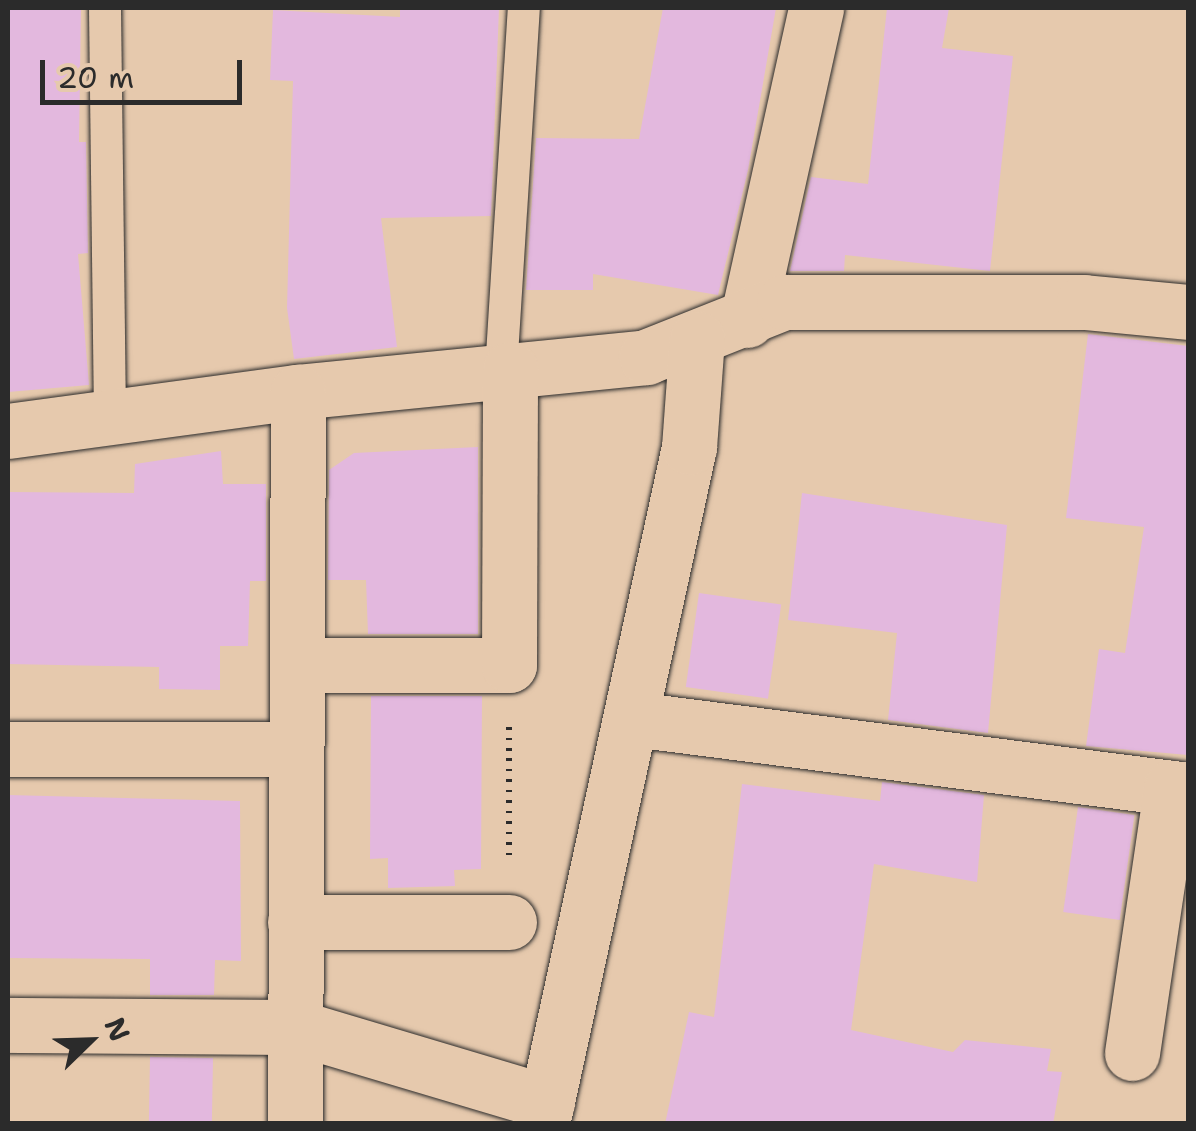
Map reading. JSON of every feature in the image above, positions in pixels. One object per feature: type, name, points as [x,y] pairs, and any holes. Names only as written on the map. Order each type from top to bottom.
[{"type":"street","points":[[8,1025],[294,1027],[545,1113],[689,447],[816,8]]},
{"type":"street","points":[[8,431],[298,392],[646,357],[784,302],[1084,302],[1188,312]]},
{"type":"street","points":[[297,665],[509,665],[506,370]]},
{"type":"street","points":[[295,1124],[298,392]]},
{"type":"street","points":[[633,719],[1180,789],[1132,1053]]},
{"type":"street","points":[[8,749],[295,749]]},
{"type":"street","points":[[295,922],[509,922]]},
{"type":"lane","points":[[104,8],[110,417]]},
{"type":"lane","points":[[506,370],[524,8]]},
{"type":"path","points":[[509,665],[509,922]]},
{"type":"building","points":[[8,8],[81,8],[79,142],[86,142],[88,253],[78,254],[89,385],[8,392]]},
{"type":"building","points":[[400,8],[499,8],[491,216],[381,218],[397,347],[294,359],[287,308],[293,81],[270,80],[273,10],[400,17]]},
{"type":"building","points":[[663,8],[776,8],[748,170],[718,295],[593,274],[593,290],[526,290],[536,138],[639,139]]},
{"type":"building","points":[[887,8],[949,8],[942,48],[1013,56],[990,271],[845,255],[844,271],[790,271],[811,177],[868,184]]},
{"type":"building","points":[[1088,334],[1188,346],[1188,755],[1086,746],[1099,649],[1125,653],[1144,527],[1066,518]]},
{"type":"building","points":[[478,447],[478,634],[368,634],[366,580],[328,580],[329,470],[354,453]]},
{"type":"building","points":[[221,451],[223,484],[266,484],[266,581],[250,581],[248,646],[220,646],[220,690],[159,689],[159,667],[8,664],[8,492],[134,493],[135,464]]},
{"type":"building","points":[[802,493],[1007,525],[988,733],[888,720],[897,633],[788,620]]},
{"type":"building","points":[[699,593],[781,605],[768,699],[686,687]]},
{"type":"building","points":[[371,696],[482,696],[481,869],[454,870],[455,886],[388,888],[388,858],[370,859]]},
{"type":"building","points":[[882,782],[984,795],[977,882],[874,864],[851,1030],[953,1052],[965,1040],[1051,1049],[1047,1071],[1062,1072],[1053,1124],[665,1124],[689,1012],[714,1017],[742,784],[880,801]]},
{"type":"building","points":[[8,795],[240,801],[241,961],[215,960],[214,995],[150,995],[150,959],[8,958]]},
{"type":"building","points":[[1078,807],[1134,815],[1120,920],[1063,912]]},
{"type":"building","points":[[150,1057],[213,1058],[212,1124],[149,1124]]}]
